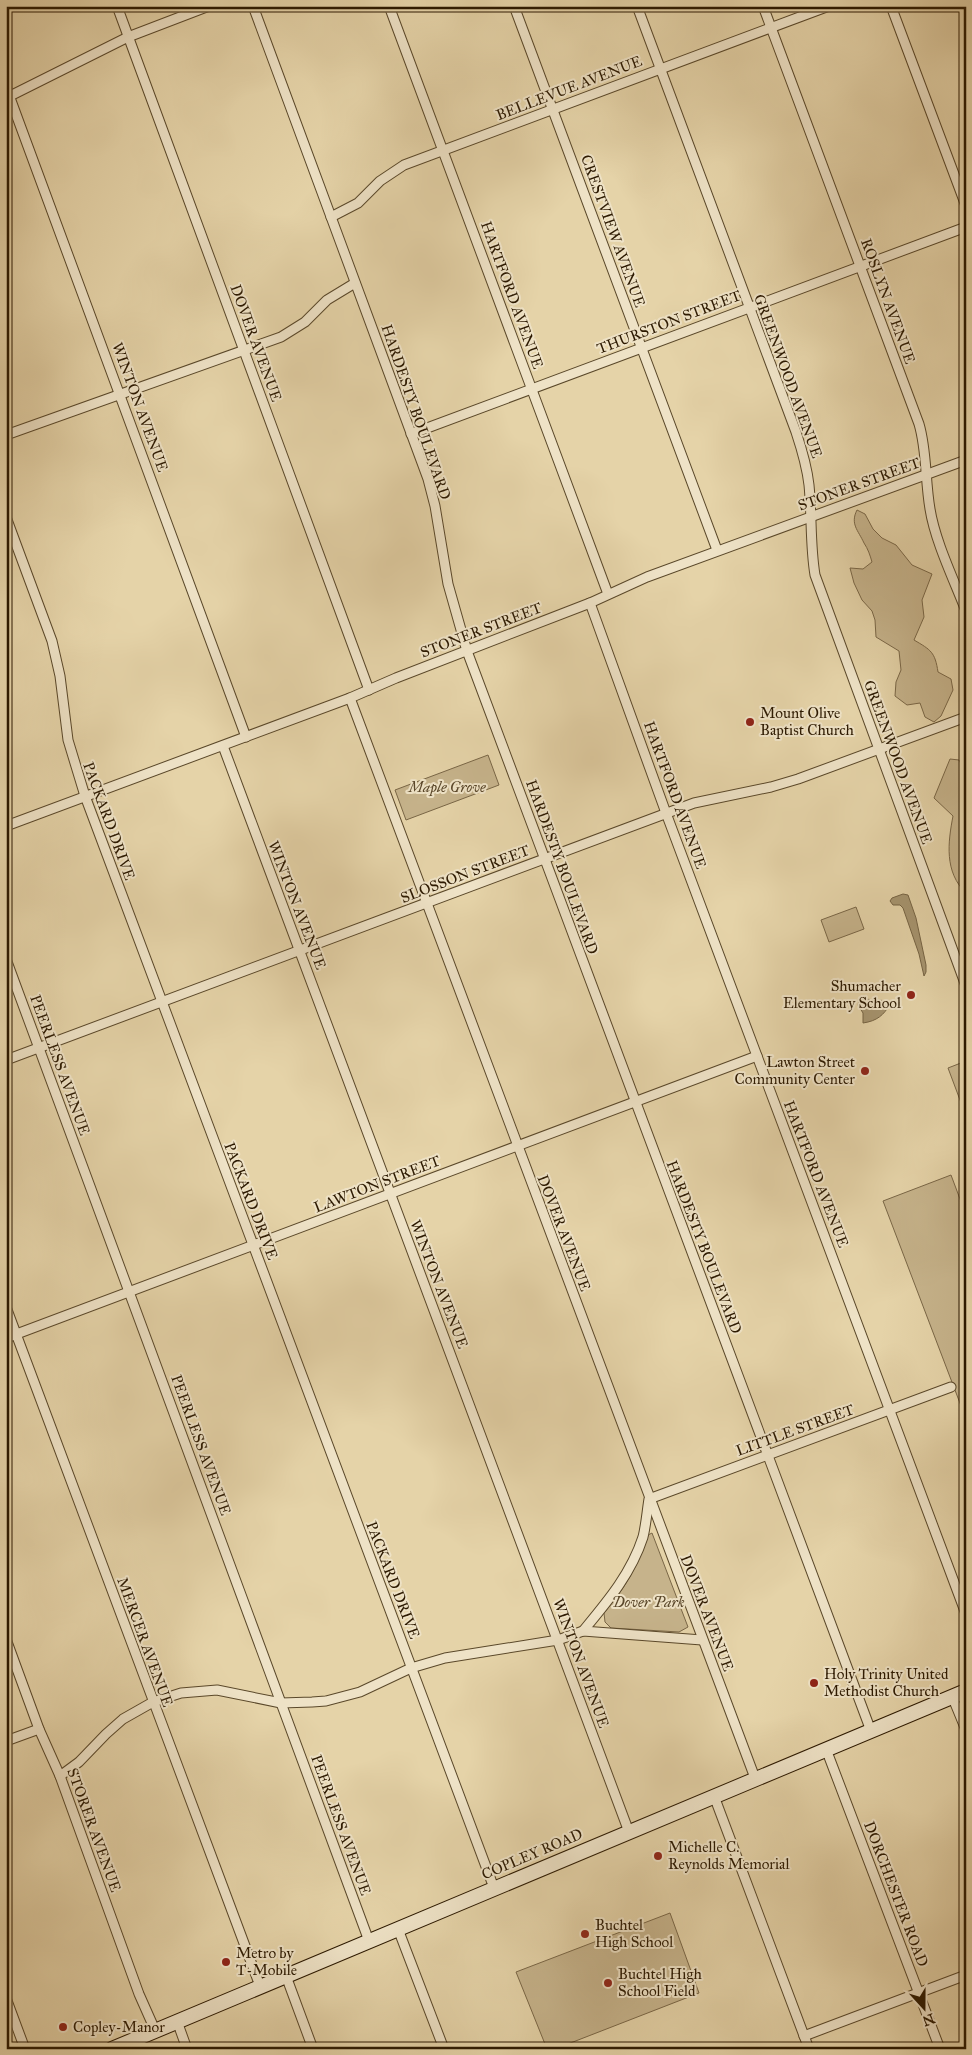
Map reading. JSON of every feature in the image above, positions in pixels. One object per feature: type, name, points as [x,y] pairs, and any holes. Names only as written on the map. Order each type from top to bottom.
[{"type":"main road","name":"COPLEY ROAD","points":[[112,2049],[398,1930],[754,1778],[966,1691]]},
{"type":"street","name":"DOVER AVENUE","points":[[117,6],[368,690]]},
{"type":"street","points":[[7,94],[128,37],[209,6]]},
{"type":"street","name":"HARDESTY BOULEVARD","points":[[253,6],[428,479],[435,506],[448,584],[467,651],[871,1731]]},
{"type":"street","name":"HARTFORD AVENUE","points":[[390,6],[608,594]]},
{"type":"street","name":"CRESTVIEW AVENUE","points":[[514,6],[716,550]]},
{"type":"street","name":"GREENWOOD AVENUE","points":[[637,6],[803,452],[809,487],[812,554],[816,575],[965,981]]},
{"type":"street","name":"ROSLYN AVENUE","points":[[763,6],[919,424],[924,445],[930,510],[966,611]]},
{"type":"street","name":"BELLEVUE AVENUE","points":[[331,217],[358,203],[392,172],[443,150],[829,6]]},
{"type":"street","points":[[891,6],[966,206]]},
{"type":"street","name":"WINTON AVENUE","points":[[7,94],[246,737]]},
{"type":"street","name":"THURSTON STREET","points":[[411,434],[966,227]]},
{"type":"street","points":[[6,435],[281,337],[299,327],[327,300],[355,284]]},
{"type":"street","name":"STONER STREET","points":[[6,826],[350,698],[590,603],[716,550],[810,518],[966,460]]},
{"type":"street","name":"PACKARD DRIVE","points":[[6,517],[52,641],[60,676],[68,740],[85,796],[494,1888]]},
{"type":"street","name":"HARTFORD AVENUE","points":[[590,603],[666,813],[966,1614]]},
{"type":"street","name":"DOVER AVENUE","points":[[350,698],[754,1778]]},
{"type":"street","name":"SLOSSON STREET","points":[[6,1060],[666,813],[714,798],[789,782],[966,717]]},
{"type":"street","name":"WINTON AVENUE","points":[[223,746],[629,1832]]},
{"type":"street","name":"PEERLESS AVENUE","points":[[6,959],[369,1941]]},
{"type":"street","name":"LAWTON STREET","points":[[6,1338],[757,1056]]},
{"type":"street","name":"MERCER AVENUE","points":[[6,1307],[260,1986]]},
{"type":"street","name":"LITTLE STREET","points":[[649,1499],[951,1387]]},
{"type":"street","points":[[583,1631],[611,1598],[632,1563],[643,1537],[649,1499]]},
{"type":"street","points":[[60,1776],[79,1762],[117,1724],[153,1702],[181,1693],[217,1690],[280,1703],[319,1702],[347,1696],[411,1668],[445,1658],[558,1640],[583,1631],[702,1640]]},
{"type":"street","name":"STORER AVENUE","points":[[6,1639],[39,1729],[60,1776],[136,1986],[155,2030]]},
{"type":"street","points":[[952,1696],[966,1730]]},
{"type":"street","points":[[6,1741],[39,1729]]},
{"type":"street","name":"DORCHESTER ROAD","points":[[826,1749],[940,2049]]},
{"type":"street","points":[[714,1796],[809,2049]]},
{"type":"street","points":[[398,1930],[444,2049]]},
{"type":"street","points":[[804,2036],[966,1975]]},
{"type":"street","points":[[286,1976],[313,2049]]},
{"type":"street","points":[[6,1998],[25,2049]]},
{"type":"street","points":[[177,2021],[187,2049]]},
{"type":"green space","points":[[857,510],[865,514],[873,529],[882,538],[896,545],[912,565],[932,574],[922,600],[924,617],[914,640],[931,652],[934,656],[938,672],[951,679],[953,690],[941,716],[934,722],[925,717],[920,703],[907,705],[895,696],[896,682],[901,670],[899,651],[876,637],[875,620],[872,611],[862,600],[854,583],[850,568],[863,569],[872,562],[856,527],[854,519]]},
{"type":"green space","name":"Maple Grove","points":[[488,755],[499,785],[406,820],[395,790]]},
{"type":"green space","points":[[950,759],[959,760],[966,773],[966,893],[954,876],[949,856],[953,816],[934,798]]},
{"type":"green space","points":[[856,907],[864,929],[829,942],[821,920]]},
{"type":"green space","points":[[966,1061],[966,1107],[963,1108],[948,1068]]},
{"type":"green space","points":[[951,1175],[966,1215],[966,1419],[883,1201]]},
{"type":"green space","name":"Dover Park","points":[[652,1533],[688,1627],[679,1632],[611,1628],[605,1622],[604,1613],[630,1576],[640,1557],[648,1535]]},
{"type":"green space","name":"Buchtel High School Field","points":[[670,1913],[699,1993],[555,2049],[547,2049],[516,1972]]},
{"type":"shaded area","points":[[903,894],[908,895],[916,918],[926,965],[924,976],[919,954],[903,908],[900,905],[893,905],[890,901],[892,898]]},
{"type":"shaded area","points":[[864,999],[889,1001],[890,1004],[880,1017],[863,1023],[863,1013],[858,1005],[859,1001]]},
{"type":"place","name":"Mount Olive Baptist Church","points":[[750,722]]},
{"type":"place","name":"Shumacher Elementary School","points":[[911,995]]},
{"type":"place","name":"Lawton Street Community Center","points":[[865,1071]]},
{"type":"place","name":"Holy Trinity United Methodist Church","points":[[814,1683]]},
{"type":"place","name":"Michelle C. Reynolds Memorial","points":[[658,1856]]},
{"type":"place","name":"Buchtel High School","points":[[585,1934]]},
{"type":"place","name":"Metro by T-Mobile","points":[[226,1962]]},
{"type":"place","name":"Buchtel High School Field","points":[[608,1983]]},
{"type":"place","name":"Copley-Manor","points":[[63,2027]]}]
